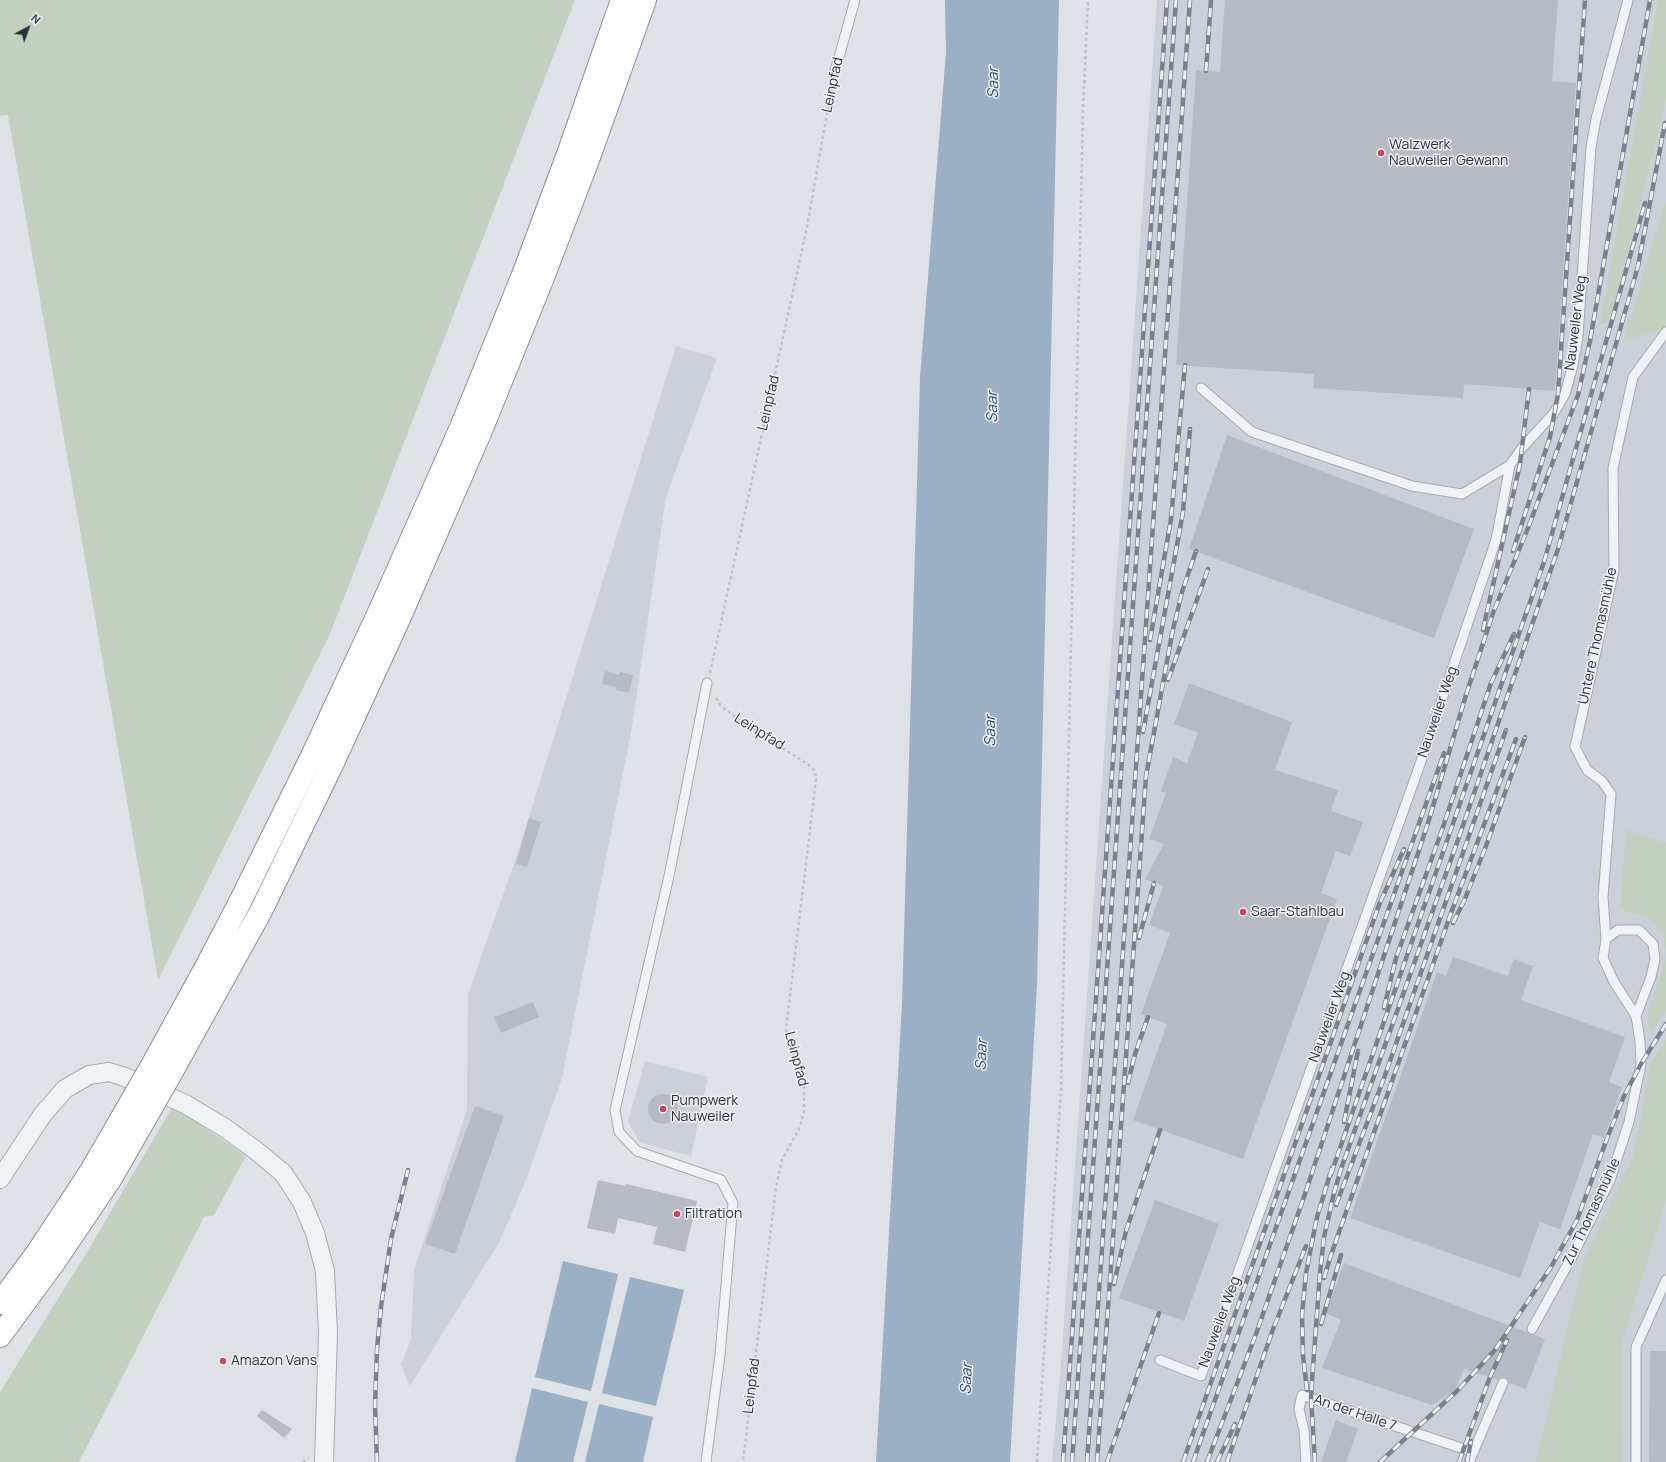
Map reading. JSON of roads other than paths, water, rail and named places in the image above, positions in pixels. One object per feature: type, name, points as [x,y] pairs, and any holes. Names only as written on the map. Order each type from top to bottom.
[{"type":"highway","points":[[0,1303],[37,1252],[101,1175],[169,1077],[216,971],[239,904],[311,758],[380,610],[462,425],[525,268],[568,154],[622,0]]},
{"type":"highway","points":[[216,971],[261,911],[331,767],[399,619],[480,432],[542,280],[645,0]]},
{"type":"highway","points":[[3,1334],[53,1264],[101,1175]]},
{"type":"street","points":[[0,1179],[43,1114],[65,1089],[89,1075],[109,1072],[125,1077],[185,1104],[225,1128],[254,1149],[282,1174],[302,1202],[315,1233],[324,1271],[328,1333],[324,1462]]},
{"type":"lane","name":"Leinpfad","points":[[834,75],[855,0]]},
{"type":"lane","name":"Nauweiler Weg","points":[[1160,1360],[1201,1376],[1418,770],[1496,540],[1510,465],[1522,448],[1554,413],[1565,394],[1573,365],[1578,336],[1591,148],[1602,96],[1628,0]]},
{"type":"lane","name":"Untere Thomasmühle","points":[[1636,1016],[1614,982],[1602,958],[1606,939],[1603,897],[1611,794],[1602,781],[1587,770],[1575,747],[1614,570],[1613,468],[1631,385],[1633,377],[1666,332]]},
{"type":"lane","points":[[1201,388],[1252,432],[1412,486],[1462,494],[1510,465]]},
{"type":"lane","points":[[706,1462],[720,1355],[733,1203],[721,1180],[638,1151],[619,1132],[615,1110],[669,876],[707,683]]},
{"type":"lane","points":[[1606,939],[1618,930],[1639,930],[1652,944],[1655,959],[1651,977],[1636,1016]]},
{"type":"lane","name":"Zur Thomasmühle","points":[[1532,1330],[1574,1253],[1610,1180],[1630,1122],[1641,1064],[1640,1041],[1636,1016]]},
{"type":"lane","points":[[1636,1462],[1636,1348],[1666,1280]]},
{"type":"lane","points":[[1469,1462],[1503,1383]]},
{"type":"lane","name":"An der Halle 7","points":[[1306,1462],[1304,1430],[1299,1409],[1302,1395],[1473,1452]]},
{"type":"water","name":"Saar","points":[[945,0],[1059,0],[1037,985],[1010,1462],[876,1462],[902,1003],[920,377],[946,52]]},
{"type":"water","points":[[563,1261],[618,1274],[591,1391],[535,1377]]},
{"type":"water","points":[[630,1277],[684,1290],[656,1406],[602,1393]]},
{"type":"water","points":[[532,1388],[588,1402],[573,1462],[515,1462]]},
{"type":"water","points":[[599,1404],[653,1417],[643,1462],[585,1462]]},
{"type":"railway","points":[[1063,1462],[1167,0]]},
{"type":"railway","points":[[1072,1462],[1176,0]]},
{"type":"railway","points":[[1087,1462],[1190,0]]},
{"type":"railway","points":[[1206,71],[1211,0]]},
{"type":"railway","points":[[1513,551],[1550,437],[1558,394],[1585,0]]},
{"type":"railway","points":[[1207,1462],[1256,1334],[1305,1194],[1428,823],[1466,695],[1493,613],[1528,528],[1578,395],[1590,341],[1650,0]]},
{"type":"railway","points":[[1315,1462],[1311,1398],[1313,1367],[1324,1237],[1334,1193],[1341,1169],[1459,837],[1558,549],[1638,266],[1665,123]]},
{"type":"railway","points":[[1331,1174],[1544,562],[1645,203]]},
{"type":"railway","points":[[1150,640],[1171,519],[1185,365]]},
{"type":"railway","points":[[1483,630],[1520,464],[1529,389]]},
{"type":"railway","points":[[1143,732],[1183,512],[1190,429]]},
{"type":"railway","points":[[1097,1462],[1146,776],[1172,634],[1182,592],[1196,551]]},
{"type":"railway","points":[[1168,680],[1208,569]]},
{"type":"railway","points":[[1384,1008],[1396,958],[1442,830],[1491,683],[1514,634]]},
{"type":"railway","points":[[1336,1205],[1384,1078],[1506,730]]},
{"type":"railway","points":[[1453,923],[1464,901],[1486,846],[1525,737]]},
{"type":"railway","points":[[1324,1278],[1451,913],[1516,739]]},
{"type":"railway","points":[[1193,1462],[1444,753]]},
{"type":"railway","points":[[1183,1462],[1379,905],[1404,849]]},
{"type":"railway","points":[[1139,938],[1154,883]]},
{"type":"railway","points":[[1128,1083],[1135,1054],[1148,1017]]},
{"type":"railway","points":[[1380,1462],[1457,1391],[1495,1350],[1551,1267],[1577,1220],[1624,1096],[1641,1064],[1666,1024]]},
{"type":"railway","points":[[1344,1122],[1358,1051]]},
{"type":"railway","points":[[1114,1284],[1126,1231],[1160,1130]]},
{"type":"railway","points":[[1307,1390],[1303,1356],[1302,1315],[1306,1273],[1317,1217],[1332,1168]]},
{"type":"railway","points":[[377,1462],[375,1405],[377,1349],[381,1307],[391,1239],[408,1170]]},
{"type":"railway","points":[[1227,1462],[1272,1332],[1306,1246]]},
{"type":"railway","points":[[1321,1324],[1341,1255]]},
{"type":"railway","points":[[1107,1462],[1159,1313]]},
{"type":"railway","points":[[1459,1462],[1490,1377],[1507,1340]]},
{"type":"railway","points":[[1217,1462],[1235,1424]]},
{"type":"railway","points":[[1467,1462],[1471,1441]]},
{"type":"place","name":"Walzwerk Nauweiler Gewann","points":[[1381,153]]},
{"type":"place","name":"Saar-Stahlbau","points":[[1243,912]]},
{"type":"place","name":"Pumpwerk Nauweiler","points":[[663,1109]]},
{"type":"place","name":"Filtration","points":[[677,1214]]},
{"type":"place","name":"Amazon Vans","points":[[223,1361]]}]
